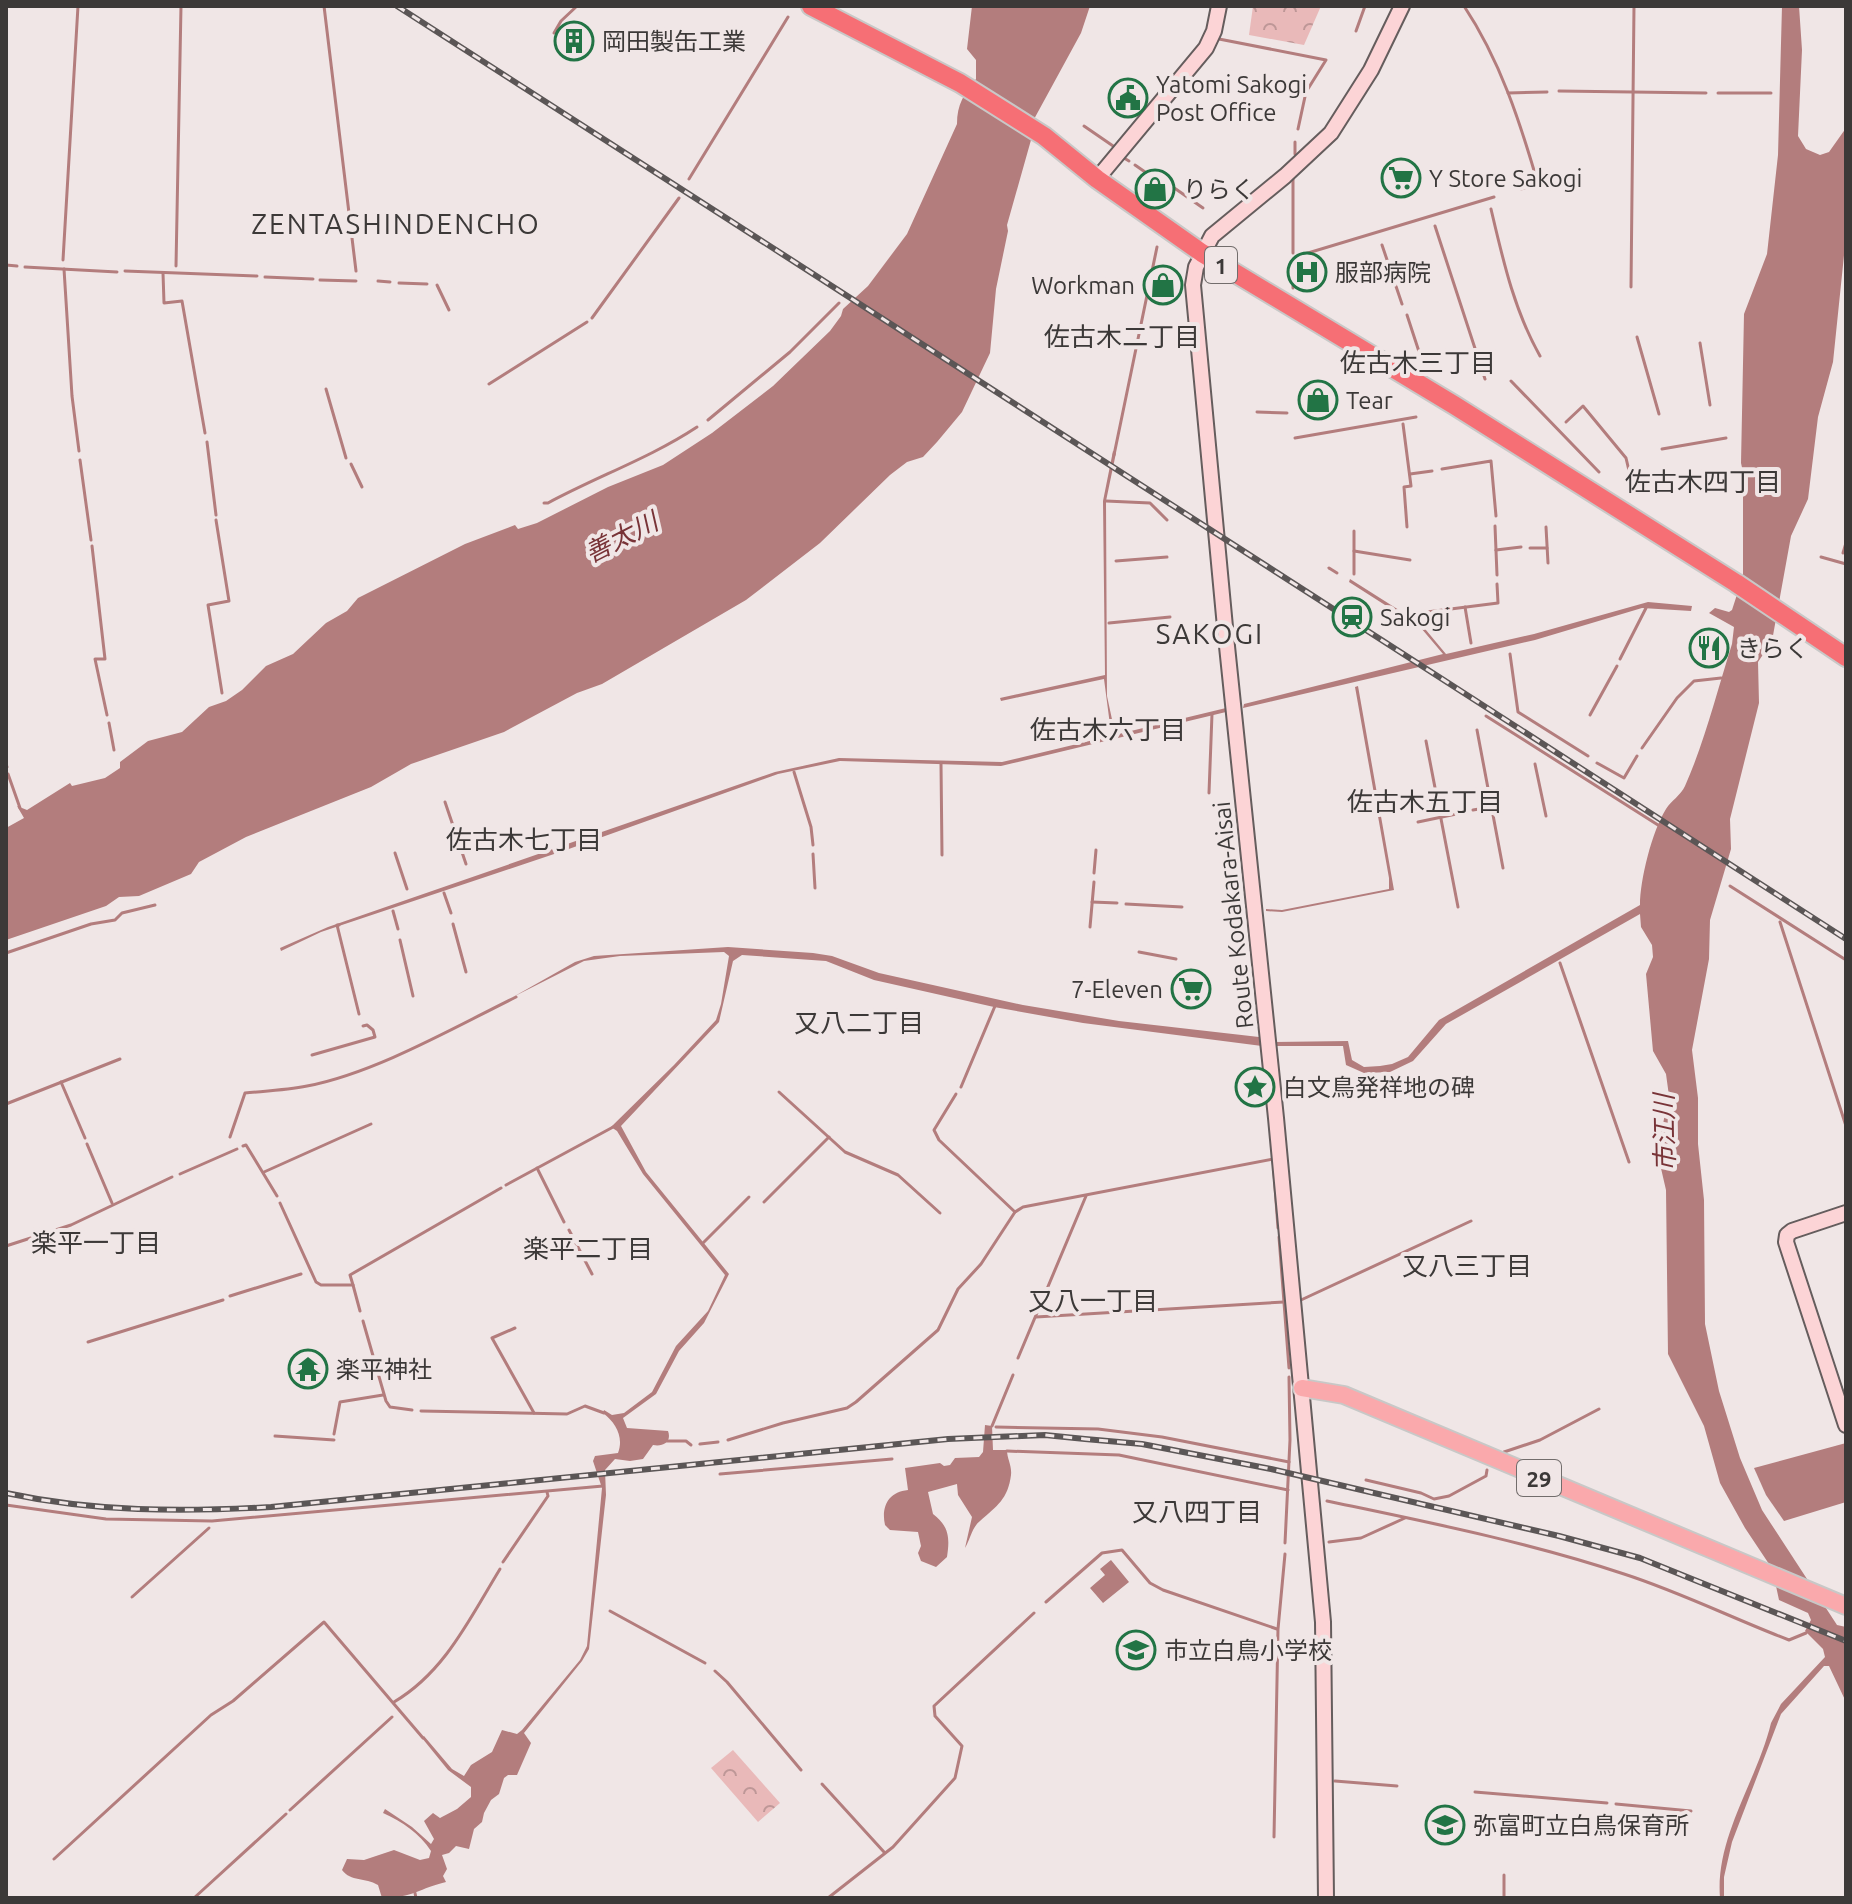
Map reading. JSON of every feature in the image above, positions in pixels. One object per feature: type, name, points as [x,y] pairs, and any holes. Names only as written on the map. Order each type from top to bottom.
[{"type":"highway","name":"1","points":[[811,6],[960,83],[1044,136],[1097,179],[1202,253],[1432,391],[1736,583],[1846,657]]},
{"type":"main road","points":[[1097,179],[1206,48],[1214,31],[1219,6]]},
{"type":"main road","name":"Route Kodakara-Aisai","points":[[1326,1898],[1323,1622],[1193,285],[1196,267],[1212,236],[1285,176],[1331,133],[1371,70],[1402,6]]},
{"type":"main road","points":[[1846,1213],[1792,1231],[1787,1235],[1786,1242],[1846,1425]]},
{"type":"main road","name":"29","points":[[1302,1388],[1344,1395],[1841,1604]]},
{"type":"green space","points":[[1253,6],[1321,6],[1304,45],[1249,35]]},
{"type":"green space","points":[[733,1750],[780,1803],[758,1822],[711,1768]]},
{"type":"water","name":"善太川","points":[[972,6],[1090,6],[1081,33],[1033,121],[1031,140],[1007,225],[996,289],[990,353],[962,412],[923,457],[907,462],[890,475],[820,543],[746,600],[602,684],[577,693],[504,732],[411,764],[371,787],[246,837],[199,862],[191,874],[139,896],[119,897],[106,906],[6,940],[6,828],[24,818],[17,806],[27,810],[70,783],[72,786],[105,778],[148,741],[182,732],[209,707],[226,701],[242,690],[266,666],[293,654],[326,623],[347,611],[358,598],[465,544],[515,525],[518,529],[537,523],[608,487],[663,465],[712,433],[773,386],[830,331],[843,309],[868,286],[907,234],[957,124],[962,100],[976,79],[976,60],[967,49]]},
{"type":"water","name":"市江川","points":[[1782,6],[1799,6],[1802,50],[1798,136],[1806,149],[1820,155],[1829,152],[1846,128],[1846,236],[1833,362],[1818,417],[1808,499],[1791,536],[1772,641],[1758,662],[1759,703],[1730,819],[1731,849],[1710,920],[1709,959],[1692,1050],[1704,1200],[1705,1324],[1719,1391],[1740,1458],[1762,1510],[1837,1625],[1846,1627],[1846,1702],[1829,1666],[1824,1666],[1781,1714],[1732,1842],[1724,1877],[1724,1898],[1720,1898],[1720,1875],[1724,1853],[1771,1723],[1781,1704],[1825,1657],[1823,1649],[1805,1631],[1811,1620],[1808,1613],[1779,1600],[1776,1586],[1781,1582],[1720,1483],[1704,1426],[1668,1354],[1666,1190],[1657,1151],[1669,1096],[1666,1074],[1653,1051],[1646,974],[1653,957],[1652,945],[1641,927],[1640,914],[1446,1024],[1413,1061],[1390,1072],[1364,1073],[1346,1065],[1343,1046],[1262,1046],[1083,1023],[874,980],[826,961],[742,955],[733,961],[719,1022],[621,1126],[646,1172],[729,1274],[704,1323],[679,1351],[656,1394],[623,1418],[627,1428],[668,1431],[669,1438],[663,1444],[653,1445],[643,1459],[615,1459],[605,1470],[606,1495],[589,1649],[524,1733],[531,1743],[517,1775],[504,1778],[499,1794],[491,1800],[482,1822],[474,1829],[469,1849],[456,1846],[442,1855],[447,1869],[443,1876],[446,1882],[409,1895],[382,1898],[378,1885],[346,1874],[342,1870],[347,1859],[364,1860],[394,1850],[420,1860],[429,1858],[431,1851],[421,1839],[404,1824],[383,1813],[385,1809],[431,1844],[434,1839],[424,1821],[433,1813],[440,1818],[471,1797],[471,1787],[448,1770],[422,1738],[424,1736],[452,1769],[464,1776],[471,1765],[492,1752],[502,1730],[517,1734],[522,1730],[580,1660],[587,1646],[602,1488],[593,1461],[595,1456],[618,1453],[620,1447],[618,1431],[603,1413],[604,1410],[612,1415],[624,1413],[652,1392],[676,1346],[708,1311],[725,1275],[643,1174],[617,1131],[611,1127],[716,1020],[729,956],[724,952],[620,956],[584,961],[513,997],[575,962],[594,956],[728,947],[813,953],[832,956],[879,973],[1023,1005],[1119,1021],[1259,1037],[1275,1042],[1348,1041],[1352,1060],[1364,1067],[1380,1066],[1408,1057],[1439,1020],[1640,905],[1645,869],[1656,830],[1666,809],[1683,789],[1692,769],[1732,644],[1734,627],[1709,613],[1715,608],[1732,610],[1743,576],[1741,463],[1744,314],[1767,254],[1778,155]]},
{"type":"water","points":[[1113,451],[1116,453],[1106,501],[1107,696],[1113,724],[1110,725],[1104,679],[1001,701],[1000,698],[1105,675],[1103,501]]},
{"type":"water","points":[[1350,579],[1421,624],[1446,654],[1534,634],[1648,602],[1692,606],[1691,611],[1642,608],[1535,640],[1243,708],[1244,704],[1443,654],[1421,628],[1349,582]]},
{"type":"water","points":[[1358,686],[1394,890],[1282,912],[1266,911],[1389,889],[1355,687]]},
{"type":"water","points":[[1226,708],[1226,712],[1001,766],[840,761],[778,774],[566,850],[321,932],[281,951],[280,948],[328,927],[775,772],[839,758],[1002,762]]},
{"type":"water","points":[[985,1425],[992,1426],[993,1450],[1007,1450],[1011,1471],[1007,1490],[977,1524],[965,1548],[972,1517],[958,1495],[957,1484],[928,1492],[933,1514],[947,1533],[948,1550],[947,1557],[936,1567],[921,1561],[918,1532],[890,1530],[885,1525],[885,1507],[895,1494],[908,1490],[905,1468],[940,1463],[944,1466],[950,1465],[955,1458],[979,1457],[983,1452]]},
{"type":"water","points":[[1846,1443],[1846,1502],[1784,1521],[1766,1495],[1754,1468]]},
{"type":"water","points":[[1111,1560],[1129,1582],[1103,1603],[1090,1588],[1105,1575],[1100,1569]]},
{"type":"waterway","points":[[63,260],[78,6]]},
{"type":"waterway","points":[[176,266],[181,6]]},
{"type":"waterway","points":[[324,6],[356,271]]},
{"type":"waterway","points":[[554,33],[561,21],[577,6]]},
{"type":"waterway","points":[[1356,31],[1365,6]]},
{"type":"waterway","points":[[1464,6],[1498,70],[1531,161],[1538,184],[1521,189]]},
{"type":"waterway","points":[[1631,287],[1634,6]]},
{"type":"waterway","points":[[689,179],[788,17]]},
{"type":"waterway","points":[[1219,39],[1326,60],[1306,92],[1298,129]]},
{"type":"waterway","points":[[1559,91],[1706,93]]},
{"type":"waterway","points":[[1508,93],[1547,92]]},
{"type":"waterway","points":[[1718,93],[1771,93]]},
{"type":"waterway","points":[[1084,126],[1116,148]]},
{"type":"waterway","points":[[1295,142],[1295,154]]},
{"type":"waterway","points":[[1124,158],[1129,161]]},
{"type":"waterway","points":[[1135,165],[1148,174],[1150,171],[1203,208]]},
{"type":"waterway","points":[[1293,178],[1293,253]]},
{"type":"waterway","points":[[1298,256],[1494,197]]},
{"type":"waterway","points":[[592,318],[679,198]]},
{"type":"waterway","points":[[1491,209],[1516,303],[1540,356]]},
{"type":"waterway","points":[[1435,226],[1485,379]]},
{"type":"waterway","points":[[1382,245],[1402,304]]},
{"type":"waterway","points":[[1114,455],[1157,247]]},
{"type":"waterway","points":[[1293,260],[1293,288]]},
{"type":"waterway","points":[[6,265],[17,266]]},
{"type":"waterway","points":[[25,267],[117,272]]},
{"type":"waterway","points":[[64,269],[72,396],[79,451]]},
{"type":"waterway","points":[[125,271],[257,276]]},
{"type":"waterway","points":[[163,273],[164,303],[182,301],[205,433]]},
{"type":"waterway","points":[[265,277],[313,279]]},
{"type":"waterway","points":[[320,280],[356,281]]},
{"type":"waterway","points":[[378,281],[390,282]]},
{"type":"waterway","points":[[399,283],[427,284]]},
{"type":"waterway","points":[[437,285],[449,310]]},
{"type":"waterway","points":[[708,420],[790,352],[839,303]]},
{"type":"waterway","points":[[1407,315],[1425,370]]},
{"type":"waterway","points":[[489,384],[587,322]]},
{"type":"waterway","points":[[1637,337],[1659,414]]},
{"type":"waterway","points":[[1700,343],[1710,405]]},
{"type":"waterway","points":[[1511,381],[1599,472]]},
{"type":"waterway","points":[[326,389],[346,458]]},
{"type":"waterway","points":[[1566,422],[1583,406],[1626,458],[1631,479]]},
{"type":"waterway","points":[[1257,412],[1287,413]]},
{"type":"waterway","points":[[1295,438],[1416,417]]},
{"type":"waterway","points":[[1403,424],[1411,486],[1404,487],[1407,527]]},
{"type":"waterway","points":[[544,503],[642,458],[697,427]]},
{"type":"waterway","points":[[1662,449],[1726,438]]},
{"type":"waterway","points":[[207,442],[216,515]]},
{"type":"waterway","points":[[80,460],[91,540]]},
{"type":"waterway","points":[[1442,469],[1491,461],[1496,516]]},
{"type":"waterway","points":[[351,464],[362,487]]},
{"type":"waterway","points":[[1410,474],[1432,471]]},
{"type":"waterway","points":[[1106,501],[1150,503],[1167,520]]},
{"type":"waterway","points":[[216,520],[229,601],[208,605],[222,693]]},
{"type":"waterway","points":[[1495,526],[1497,575]]},
{"type":"waterway","points":[[1546,527],[1548,563]]},
{"type":"waterway","points":[[1354,531],[1354,574]]},
{"type":"waterway","points":[[1843,553],[1846,543]]},
{"type":"waterway","points":[[92,546],[105,659],[95,659],[107,715]]},
{"type":"waterway","points":[[1496,550],[1521,547]]},
{"type":"waterway","points":[[1530,548],[1547,548]]},
{"type":"waterway","points":[[1354,551],[1410,560]]},
{"type":"waterway","points":[[1116,561],[1167,557]]},
{"type":"waterway","points":[[1821,557],[1846,564]]},
{"type":"waterway","points":[[1329,568],[1337,573]]},
{"type":"waterway","points":[[1427,612],[1498,603],[1497,584]]},
{"type":"waterway","points":[[1465,607],[1471,643]]},
{"type":"waterway","points":[[1620,659],[1646,608]]},
{"type":"waterway","points":[[1109,623],[1170,617]]},
{"type":"waterway","points":[[1510,654],[1518,712],[1588,756]]},
{"type":"waterway","points":[[1590,715],[1617,666]]},
{"type":"waterway","points":[[1642,748],[1677,698],[1694,681],[1721,678]]},
{"type":"waterway","points":[[1209,793],[1212,714]]},
{"type":"waterway","points":[[1486,716],[1658,825]]},
{"type":"waterway","points":[[109,723],[114,750]]},
{"type":"waterway","points":[[1477,730],[1503,868]]},
{"type":"waterway","points":[[1426,741],[1458,907]]},
{"type":"waterway","points":[[1597,763],[1624,778],[1637,756]]},
{"type":"waterway","points":[[941,764],[942,855]]},
{"type":"waterway","points":[[1535,764],[1546,816]]},
{"type":"waterway","points":[[794,772],[811,827],[813,845]]},
{"type":"waterway","points":[[8,774],[20,808]]},
{"type":"waterway","points":[[445,802],[466,864]]},
{"type":"waterway","points":[[1473,810],[1491,807]]},
{"type":"waterway","points":[[1418,822],[1461,813]]},
{"type":"waterway","points":[[1094,873],[1096,850]]},
{"type":"waterway","points":[[395,853],[407,889]]},
{"type":"waterway","points":[[813,854],[815,888]]},
{"type":"waterway","points":[[1090,927],[1094,882]]},
{"type":"waterway","points":[[1730,886],[1846,960]]},
{"type":"waterway","points":[[444,893],[451,913]]},
{"type":"waterway","points":[[1092,902],[1117,903]]},
{"type":"waterway","points":[[1126,904],[1182,907]]},
{"type":"waterway","points":[[6,953],[91,924],[115,920],[122,913],[155,905]]},
{"type":"waterway","points":[[393,911],[398,929]]},
{"type":"waterway","points":[[1780,922],[1846,1126]]},
{"type":"waterway","points":[[453,924],[466,972]]},
{"type":"waterway","points":[[339,925],[359,1014]]},
{"type":"waterway","points":[[400,940],[413,996]]},
{"type":"waterway","points":[[1139,952],[1176,959]]},
{"type":"waterway","points":[[1560,963],[1629,1162]]},
{"type":"waterway","points":[[230,1137],[245,1093],[307,1086],[359,1071],[516,997]]},
{"type":"waterway","points":[[961,1087],[995,1006]]},
{"type":"waterway","points":[[312,1055],[375,1037],[373,1030],[367,1025],[363,1026]]},
{"type":"waterway","points":[[6,1104],[120,1059]]},
{"type":"waterway","points":[[61,1082],[85,1138]]},
{"type":"waterway","points":[[779,1092],[845,1152],[898,1175],[940,1213]]},
{"type":"waterway","points":[[956,1094],[934,1130],[939,1140],[1015,1212]]},
{"type":"waterway","points":[[264,1172],[371,1124]]},
{"type":"waterway","points":[[506,1185],[615,1126]]},
{"type":"waterway","points":[[764,1202],[829,1137]]},
{"type":"waterway","points":[[87,1144],[112,1203]]},
{"type":"waterway","points":[[243,1146],[246,1145],[277,1196]]},
{"type":"waterway","points":[[180,1174],[237,1149]]},
{"type":"waterway","points":[[728,1440],[847,1408],[856,1402],[938,1330],[958,1289],[981,1264],[1015,1212],[1023,1207],[1273,1159],[1278,1228]]},
{"type":"waterway","points":[[537,1168],[564,1222]]},
{"type":"waterway","points":[[6,1246],[71,1225],[172,1177]]},
{"type":"waterway","points":[[353,1285],[350,1275],[501,1188]]},
{"type":"waterway","points":[[1018,1358],[1086,1196]]},
{"type":"waterway","points":[[703,1243],[749,1197]]},
{"type":"waterway","points":[[280,1203],[316,1282],[321,1285],[353,1285],[360,1311]]},
{"type":"waterway","points":[[1301,1300],[1471,1221]]},
{"type":"waterway","points":[[569,1230],[592,1274]]},
{"type":"waterway","points":[[1279,1237],[1289,1368]]},
{"type":"waterway","points":[[230,1296],[301,1274]]},
{"type":"waterway","points":[[88,1342],[223,1300]]},
{"type":"waterway","points":[[1036,1317],[1284,1302]]},
{"type":"waterway","points":[[363,1321],[386,1401],[390,1407],[412,1410]]},
{"type":"waterway","points":[[515,1328],[492,1338],[534,1413]]},
{"type":"waterway","points":[[1828,1349],[1846,1402]]},
{"type":"waterway","points":[[992,1426],[1013,1375]]},
{"type":"waterway","points":[[1285,1543],[1290,1440],[1289,1377]]},
{"type":"waterway","points":[[334,1434],[340,1402],[383,1395]]},
{"type":"waterway","points":[[421,1411],[567,1414],[585,1406],[604,1413]]},
{"type":"waterway","points":[[1504,1452],[1540,1440],[1599,1409]]},
{"type":"waterway","points":[[996,1427],[1098,1429],[1162,1437],[1289,1462]]},
{"type":"waterway","points":[[275,1436],[334,1440]]},
{"type":"waterway","points":[[667,1441],[686,1441],[691,1445]]},
{"type":"waterway","points":[[700,1444],[718,1442]]},
{"type":"waterway","points":[[1007,1451],[1119,1455],[1288,1490]]},
{"type":"waterway","points":[[720,1474],[892,1459]]},
{"type":"waterway","points":[[1366,1480],[1434,1499],[1449,1496],[1486,1476],[1487,1470]]},
{"type":"waterway","points":[[6,1505],[106,1519],[212,1521],[603,1486]]},
{"type":"waterway","points":[[503,1562],[548,1496],[547,1492]]},
{"type":"waterway","points":[[1327,1501],[1477,1533],[1588,1563],[1666,1589],[1789,1640],[1806,1633]]},
{"type":"waterway","points":[[1329,1542],[1361,1538],[1405,1518]]},
{"type":"waterway","points":[[132,1597],[209,1528]]},
{"type":"waterway","points":[[1046,1602],[1102,1553],[1122,1550],[1150,1583],[1163,1590],[1277,1629]]},
{"type":"waterway","points":[[1274,1837],[1278,1629],[1285,1554]]},
{"type":"waterway","points":[[394,1702],[412,1690],[442,1660],[500,1569]]},
{"type":"waterway","points":[[610,1611],[705,1663]]},
{"type":"waterway","points":[[828,1898],[893,1847],[955,1778],[962,1746],[935,1716],[934,1706],[1034,1613]]},
{"type":"waterway","points":[[54,1859],[211,1715],[233,1701],[324,1622],[423,1738]]},
{"type":"waterway","points":[[715,1671],[801,1770]]},
{"type":"waterway","points":[[290,1810],[392,1717]]},
{"type":"waterway","points":[[1335,1781],[1397,1786]]},
{"type":"waterway","points":[[822,1784],[884,1852]]},
{"type":"waterway","points":[[1475,1792],[1607,1803]]},
{"type":"waterway","points":[[1616,1804],[1691,1811]]},
{"type":"waterway","points":[[194,1898],[286,1814]]},
{"type":"waterway","points":[[1504,1875],[1504,1898]]},
{"type":"waterway","points":[[415,1893],[416,1898]]},
{"type":"railway","points":[[397,6],[1846,939]]},
{"type":"railway","points":[[6,1493],[72,1504],[138,1509],[271,1507],[948,1439],[1045,1435],[1142,1444],[1271,1469],[1559,1536],[1640,1558],[1846,1641]]},
{"type":"place","name":"岡田製缶工業","points":[[574,41]]},
{"type":"place","name":"Yatomi Sakogi Post Office","points":[[1128,98]]},
{"type":"place","name":"Y Store Sakogi","points":[[1401,178]]},
{"type":"place","name":"りらく","points":[[1155,189]]},
{"type":"place","name":"服部病院","points":[[1307,272]]},
{"type":"place","name":"Workman","points":[[1163,285]]},
{"type":"place","name":"Tear","points":[[1318,400]]},
{"type":"place","name":"Sakogi","points":[[1352,617]]},
{"type":"place","name":"きらく","points":[[1709,648]]},
{"type":"place","name":"7-Eleven","points":[[1191,989]]},
{"type":"place","name":"白文鳥発祥地の碑","points":[[1255,1087]]},
{"type":"place","name":"楽平神社","points":[[308,1369]]},
{"type":"place","name":"市立白鳥小学校","points":[[1136,1650]]},
{"type":"place","name":"弥富町立白鳥保育所","points":[[1445,1825]]},
{"type":"district","name":"ZENTASHINDENCHO","points":[[396,223]]},
{"type":"district","name":"佐古木二丁目","points":[[1122,336]]},
{"type":"district","name":"佐古木三丁目","points":[[1418,362]]},
{"type":"district","name":"佐古木四丁目","points":[[1703,481]]},
{"type":"district","name":"SAKOGI","points":[[1210,633]]},
{"type":"district","name":"佐古木六丁目","points":[[1108,729]]},
{"type":"district","name":"佐古木五丁目","points":[[1425,801]]},
{"type":"district","name":"佐古木七丁目","points":[[524,839]]},
{"type":"district","name":"又八二丁目","points":[[859,1022]]},
{"type":"district","name":"楽平一丁目","points":[[96,1242]]},
{"type":"district","name":"楽平二丁目","points":[[588,1248]]},
{"type":"district","name":"又八三丁目","points":[[1467,1265]]},
{"type":"district","name":"又八一丁目","points":[[1093,1300]]},
{"type":"district","name":"又八四丁目","points":[[1197,1511]]}]
